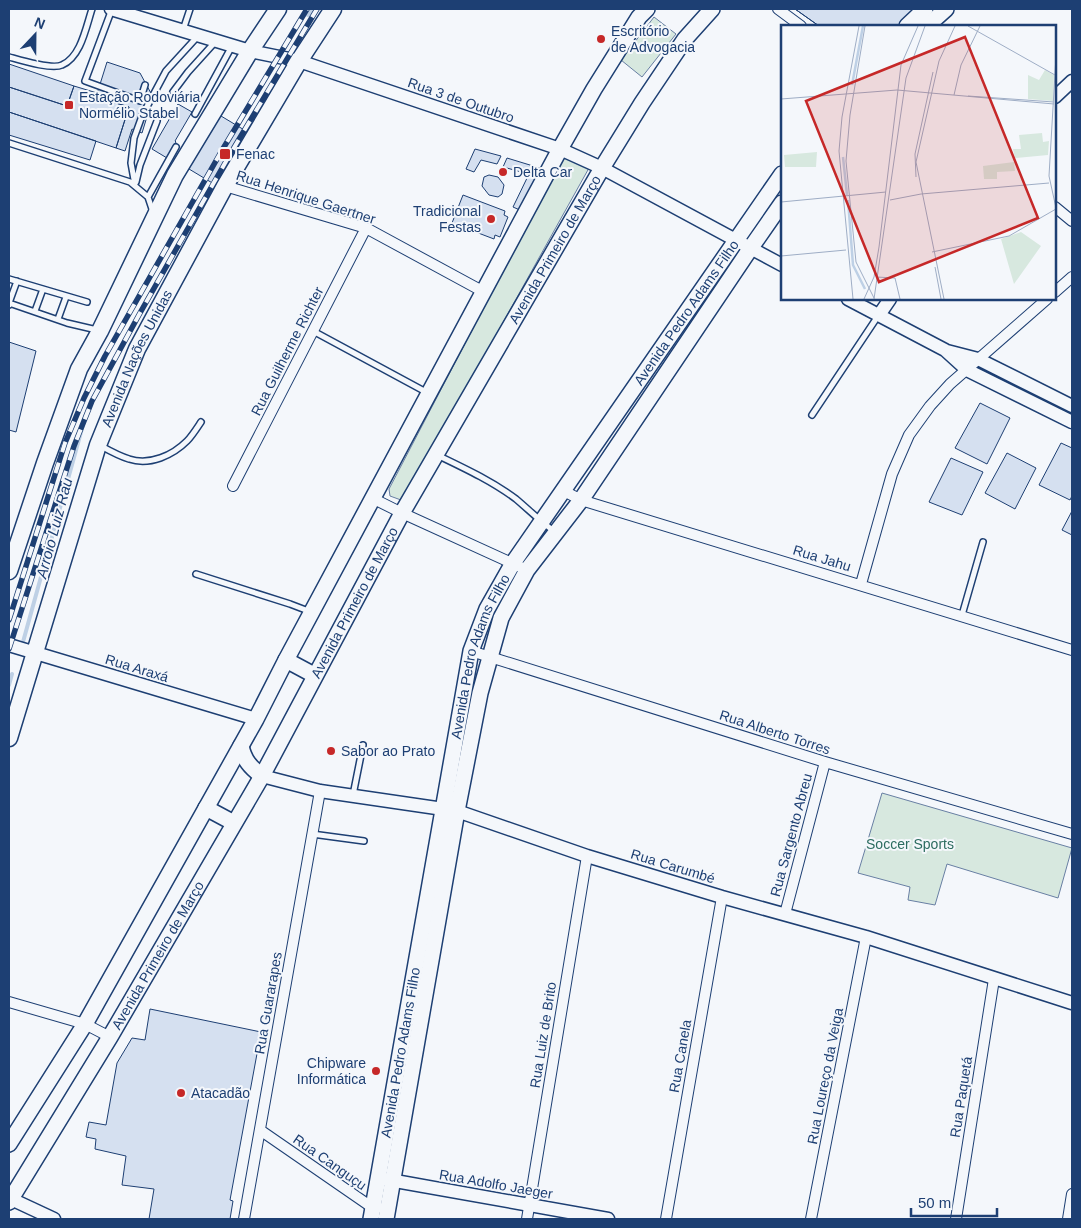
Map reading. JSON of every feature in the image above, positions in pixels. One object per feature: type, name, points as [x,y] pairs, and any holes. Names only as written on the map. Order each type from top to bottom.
[{"type":"main road","points":[[9,571],[79,369],[100,331],[154,215],[175,175],[250,51],[278,9]]},
{"type":"main road","name":"Avenida Nações Unidas","points":[[9,738],[98,444],[137,349],[225,186],[299,61],[333,9]]},
{"type":"main road","name":"Avenida Primeiro de Março","points":[[9,1144],[85,1024],[256,719],[311,612],[560,149],[594,89],[639,17],[647,9]]},
{"type":"main road","name":"Avenida Primeiro de Março","points":[[10,1200],[110,1037],[262,776],[314,675],[402,513],[602,168],[642,103],[685,39],[712,9]]},
{"type":"main road","points":[[908,25],[925,9]]},
{"type":"main road","points":[[928,25],[946,9]]},
{"type":"main road","name":"Avenida Pedro Adams Filho","points":[[379,1214],[450,810],[471,651],[487,609],[513,563],[781,175]]},
{"type":"main road","name":"Avenida Pedro Adams Filho","points":[[450,810],[501,618],[527,570],[582,500],[781,204]]},
{"type":"main road","points":[[286,660],[314,675]]},
{"type":"main road","points":[[241,746],[243,756],[248,765],[262,776]]},
{"type":"main road","points":[[206,808],[234,823]]},
{"type":"street","name":"Rua 3 de Outubro","points":[[112,9],[232,46],[299,61],[560,149],[602,168],[781,264]]},
{"type":"street","points":[[778,9],[800,25]]},
{"type":"street","points":[[1056,97],[1072,81]]},
{"type":"street","name":"Rua Henrique Gaertner","points":[[225,186],[366,228],[484,292]]},
{"type":"street","points":[[1056,208],[1072,221]]},
{"type":"street","name":"Rua Guilherme Richter","points":[[233,486],[366,228]]},
{"type":"street","points":[[1056,291],[1072,277]]},
{"type":"street","points":[[850,300],[945,350],[978,359],[1072,406]]},
{"type":"street","points":[[879,315],[889,300]]},
{"type":"street","points":[[861,584],[892,474],[909,435],[930,406],[950,384],[1047,300]]},
{"type":"street","points":[[945,350],[966,370],[1072,422]]},
{"type":"street","name":"Rua Jahu","points":[[564,491],[582,500],[1072,650]]},
{"type":"street","points":[[372,498],[527,570]]},
{"type":"street","name":"Rua Araxá","points":[[9,645],[256,719]]},
{"type":"street","name":"Rua Alberto Torres","points":[[471,651],[825,762],[1072,834]]},
{"type":"street","name":"Rua Sargento Abreu","points":[[784,914],[825,762]]},
{"type":"street","name":"Rua Carumbé","points":[[262,776],[320,791],[450,810],[587,856],[722,897],[866,937],[1072,1003]]},
{"type":"street","name":"Rua Guararapes","points":[[244,1219],[320,791]]},
{"type":"street","name":"Rua Luiz de Brito","points":[[527,1219],[587,856]]},
{"type":"street","name":"Rua Canela","points":[[666,1219],[722,897]]},
{"type":"street","name":"Rua Loureço da Veiga","points":[[811,1219],[866,937]]},
{"type":"street","name":"Rua Paquetá","points":[[956,1219],[994,979]]},
{"type":"street","points":[[9,1002],[85,1024],[110,1037]]},
{"type":"street","name":"Rua Canguçu","points":[[260,1130],[379,1214]]},
{"type":"street","name":"Rua Adolfo Jaeger","points":[[386,1179],[608,1219]]},
{"type":"street","points":[[1068,1219],[1072,1194]]},
{"type":"street","points":[[10,1200],[54,1219]]},
{"type":"lane","points":[[9,57],[38,65],[60,66],[70,60],[80,46],[92,9]]},
{"type":"lane","points":[[112,9],[85,81],[140,101],[145,86]]},
{"type":"lane","points":[[183,31],[190,9]]},
{"type":"lane","points":[[136,185],[131,163],[134,138],[142,116],[166,71],[198,35]]},
{"type":"lane","points":[[173,92],[216,41]]},
{"type":"lane","points":[[195,114],[232,46]]},
{"type":"lane","points":[[136,185],[140,165],[157,121]]},
{"type":"lane","points":[[9,142],[136,185],[148,197],[154,215]]},
{"type":"lane","points":[[148,197],[176,147]]},
{"type":"lane","points":[[9,278],[87,302]]},
{"type":"lane","points":[[17,281],[9,304],[100,331]]},
{"type":"lane","points":[[35,311],[43,289]]},
{"type":"lane","points":[[58,319],[66,296]]},
{"type":"lane","points":[[812,415],[879,315]]},
{"type":"lane","points":[[313,331],[429,394]]},
{"type":"lane","points":[[98,444],[129,459],[140,462],[154,460],[172,453],[188,440],[201,422]]},
{"type":"lane","points":[[437,455],[472,471],[514,498],[541,523],[555,532]]},
{"type":"lane","points":[[962,615],[983,542]]},
{"type":"lane","points":[[196,574],[311,612]]},
{"type":"lane","points":[[353,796],[363,745]]},
{"type":"lane","points":[[312,834],[364,841]]},
{"type":"green space","points":[[654,17],[676,34],[642,77],[621,60]]},
{"type":"green space","points":[[563,156],[589,168],[407,495],[401,500],[390,496],[389,489]]},
{"type":"green space","name":"Soccer Sports","points":[[882,793],[1072,848],[1058,898],[947,864],[935,905],[908,900],[910,887],[858,873]]},
{"type":"building","points":[[795,9],[918,9],[901,25],[818,25]]},
{"type":"building","points":[[795,9],[918,9],[901,25],[818,25]]},
{"type":"building","points":[[107,62],[140,73],[153,97],[142,133],[132,129],[125,151],[116,148],[129,107],[96,97]]},
{"type":"building","points":[[9,64],[74,86],[67,106],[9,87]]},
{"type":"building","points":[[74,86],[97,93],[96,97],[129,107],[116,148],[9,112],[9,87],[67,106]]},
{"type":"building","points":[[178,104],[192,112],[167,158],[152,149]]},
{"type":"building","points":[[9,112],[96,141],[90,160],[9,135]]},
{"type":"building","points":[[216,113],[251,134],[219,187],[184,166]]},
{"type":"building","points":[[475,149],[501,156],[497,164],[481,160],[474,172],[466,169]]},
{"type":"building","points":[[507,158],[543,169],[522,211],[513,207],[529,174],[503,167]]},
{"type":"building","points":[[489,175],[498,177],[504,185],[502,194],[498,197],[489,195],[482,186],[484,177]]},
{"type":"building","points":[[463,195],[505,211],[504,215],[508,217],[500,237],[495,235],[494,239],[452,223]]},
{"type":"building","points":[[9,342],[36,351],[16,432],[9,430]]},
{"type":"building","points":[[980,403],[1010,418],[987,464],[955,448]]},
{"type":"building","points":[[1061,443],[1072,448],[1072,496],[1070,500],[1039,485]]},
{"type":"building","points":[[1007,453],[1036,468],[1015,509],[985,493]]},
{"type":"building","points":[[951,458],[983,472],[962,515],[929,502]]},
{"type":"building","points":[[1072,511],[1072,535],[1062,530]]},
{"type":"building","name":"Atacadão","points":[[150,1009],[261,1032],[230,1200],[233,1201],[230,1219],[149,1219],[154,1189],[122,1185],[126,1156],[95,1149],[96,1139],[86,1137],[89,1122],[106,1125],[117,1063],[132,1038],[145,1040]]},
{"type":"waterway","name":"Arroio Luiz Rau","points":[[308,15],[312,9]]},
{"type":"waterway","name":"Arroio Luiz Rau","points":[[23,642],[86,414]]},
{"type":"waterway","name":"Arroio Luiz Rau","points":[[9,685],[12,674]]},
{"type":"railway","points":[[9,620],[65,443],[84,398],[105,356],[221,152],[307,9]]},
{"type":"railway","points":[[9,649],[74,446],[92,401],[229,156],[317,9]]},
{"type":"place","name":"Escritório de Advogacia","points":[[601,39]]},
{"type":"place","name":"Estação Rodoviária Normélio Stabel","points":[[69,105]]},
{"type":"place","name":"Fenac","points":[[225,154]]},
{"type":"place","name":"Delta Car","points":[[503,172]]},
{"type":"place","name":"Tradicional Festas","points":[[491,219]]},
{"type":"place","name":"Sabor ao Prato","points":[[331,751]]},
{"type":"place","name":"Chipware Informática","points":[[376,1071]]},
{"type":"place","name":"Atacadão","points":[[181,1093]]}]
